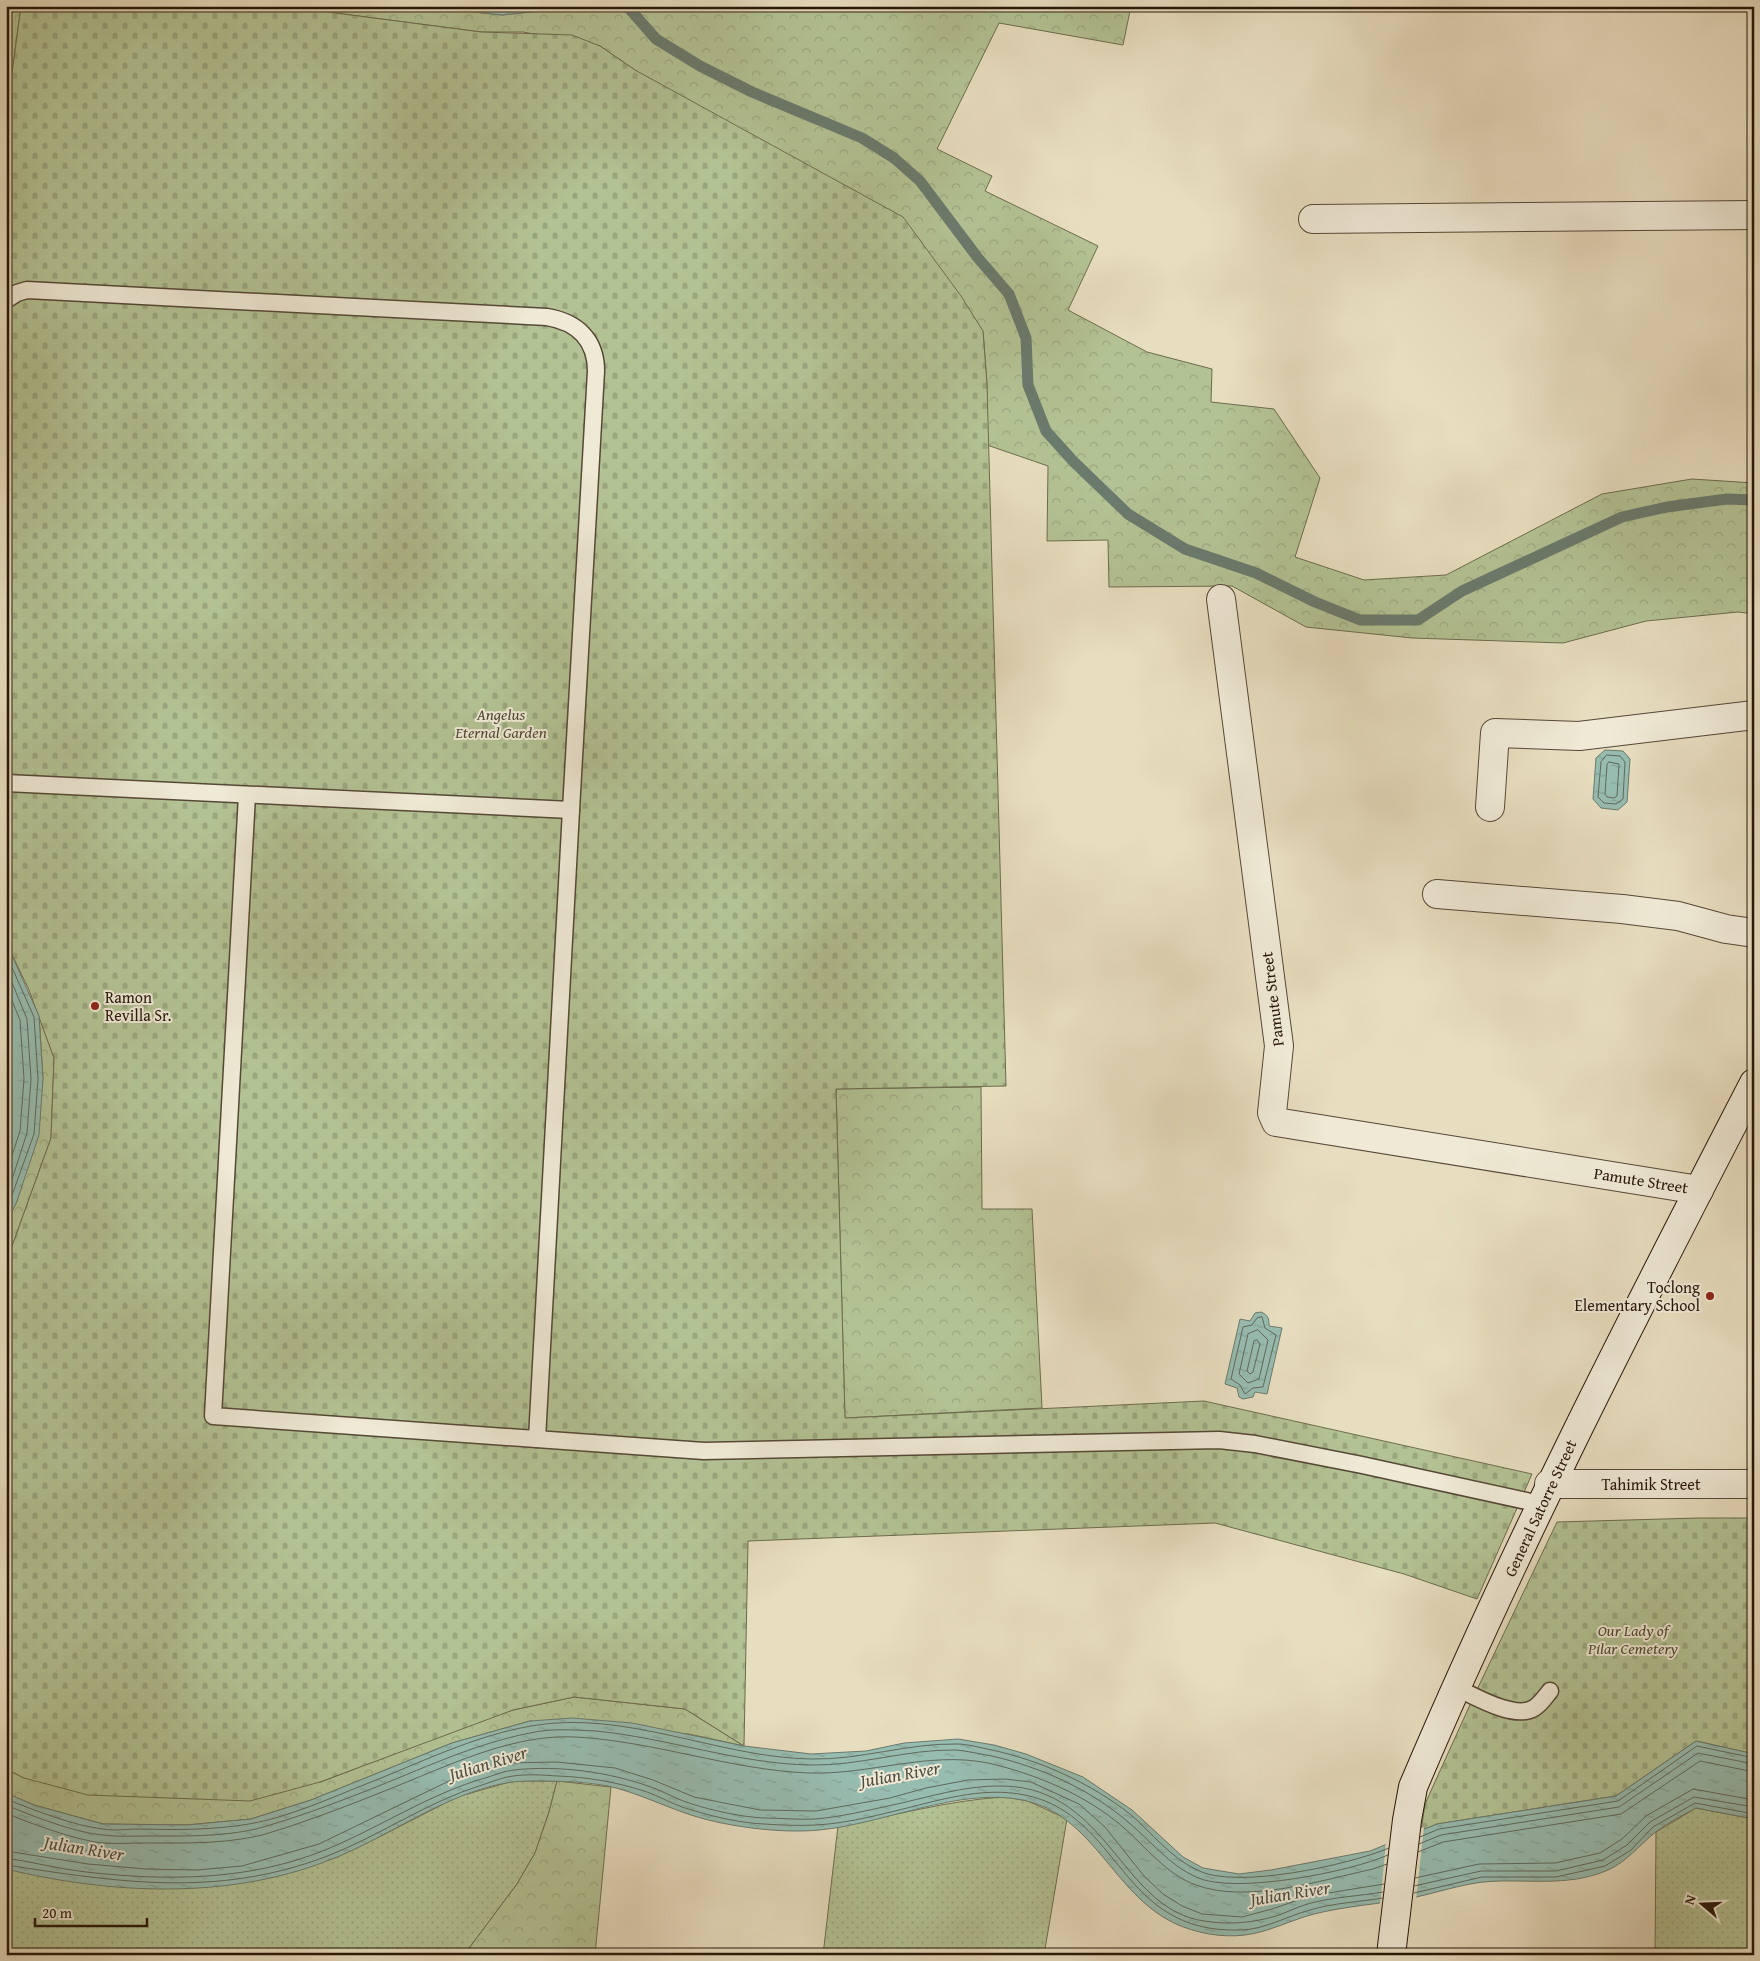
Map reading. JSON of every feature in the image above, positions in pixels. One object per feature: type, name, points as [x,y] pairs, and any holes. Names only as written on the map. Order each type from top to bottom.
[{"type":"street","points":[[1313,218],[1754,215]]},
{"type":"street","name":"Pamute Street","points":[[1221,599],[1279,1046],[1272,1112],[1276,1122],[1699,1190]]},
{"type":"street","points":[[1490,806],[1495,733],[1579,736],[1754,715]]},
{"type":"street","points":[[1437,894],[1622,909],[1678,916],[1726,929],[1754,933]]},
{"type":"street","name":"General Satorre Street","points":[[1391,1955],[1406,1820],[1414,1787],[1544,1494],[1754,1083]]},
{"type":"street","name":"Tahimik Street","points":[[1544,1494],[1754,1484]]},
{"type":"lane","points":[[6,300],[17,293],[27,290],[547,317],[563,320],[575,326],[591,345],[596,358],[596,370],[537,1439]]},
{"type":"lane","points":[[6,783],[571,810]]},
{"type":"lane","points":[[246,795],[213,1416],[704,1451],[1184,1439],[1219,1440],[1255,1444],[1362,1465],[1544,1494]]},
{"type":"lane","points":[[1457,1688],[1511,1711],[1521,1712],[1533,1709],[1550,1691]]},
{"type":"green space","points":[[6,6],[21,6],[6,118]]},
{"type":"green space","name":"Angelus Eternal Garden","points":[[21,6],[282,6],[481,32],[572,35],[600,46],[635,70],[903,217],[961,296],[983,331],[987,384],[1006,1086],[836,1089],[845,1418],[1204,1401],[1532,1474],[1477,1599],[1404,1574],[1215,1523],[748,1541],[744,1746],[685,1709],[574,1697],[513,1710],[320,1782],[250,1801],[88,1795],[24,1778],[6,1769],[6,1263],[51,1138],[54,1058],[29,990],[6,942],[6,118]]},
{"type":"green space","points":[[282,6],[419,6],[502,15],[550,10],[629,9],[646,6],[1131,6],[1123,45],[999,23],[937,149],[992,176],[985,191],[1098,246],[1068,310],[1147,352],[1212,369],[1211,402],[1274,409],[1320,478],[1295,557],[1364,580],[1446,575],[1602,494],[1692,479],[1754,483],[1754,614],[1738,612],[1646,621],[1563,643],[1412,638],[1306,627],[1232,586],[1109,587],[1108,540],[1047,541],[1048,466],[987,445],[987,384],[983,331],[635,70],[600,46],[523,32],[481,32]]},
{"type":"green space","points":[[39,1016],[54,1058],[51,1138],[6,1263],[6,1224],[17,1201],[43,1079]]},
{"type":"green space","points":[[981,1087],[982,1209],[1032,1209],[1042,1408],[845,1418],[836,1089]]},
{"type":"green space","name":"Our Lady of Pilar Cemetery","points":[[1754,1518],[1754,1754],[1696,1741],[1616,1796],[1437,1824],[1421,1831],[1425,1804],[1557,1522]]},
{"type":"green space","points":[[574,1697],[685,1709],[744,1746],[689,1734],[530,1721],[452,1743],[311,1800],[251,1819],[187,1825],[103,1824],[34,1805],[6,1793],[6,1769],[24,1778],[321,1782],[468,1725],[513,1710]]},
{"type":"green space","points":[[513,1781],[557,1781],[535,1853],[517,1884],[464,1955],[6,1955],[6,1869],[86,1883],[145,1887],[379,1837],[457,1797]]},
{"type":"green space","points":[[557,1781],[611,1787],[595,1955],[464,1955],[517,1884],[535,1853]]},
{"type":"green space","points":[[1005,1797],[1028,1801],[1067,1819],[1044,1955],[823,1955],[838,1826],[963,1801]]},
{"type":"green space","points":[[1696,1808],[1754,1819],[1754,1955],[1655,1955],[1656,1832]]},
{"type":"water","points":[[419,6],[646,6],[629,9],[550,10],[502,15]]},
{"type":"water","points":[[1605,750],[1623,751],[1630,759],[1627,802],[1618,810],[1601,808],[1593,799],[1596,758]]},
{"type":"water","points":[[6,942],[39,1016],[43,1079],[39,1135],[17,1201],[6,1224]]},
{"type":"water","points":[[1261,1312],[1268,1317],[1269,1326],[1282,1328],[1267,1394],[1255,1392],[1253,1397],[1243,1399],[1239,1397],[1237,1388],[1225,1384],[1240,1319],[1250,1321],[1255,1313]]},
{"type":"water","name":"Julian River","points":[[572,1718],[632,1723],[744,1746],[811,1754],[866,1751],[904,1743],[958,1739],[994,1745],[1026,1754],[1083,1777],[1132,1810],[1183,1857],[1203,1868],[1239,1874],[1271,1870],[1370,1851],[1437,1824],[1616,1796],[1696,1741],[1754,1754],[1754,1819],[1696,1808],[1657,1831],[1615,1866],[1593,1876],[1562,1881],[1474,1883],[1412,1898],[1326,1911],[1263,1931],[1236,1936],[1209,1934],[1191,1930],[1174,1923],[1153,1910],[1135,1894],[1086,1838],[1068,1821],[1047,1808],[1023,1800],[999,1797],[947,1802],[844,1826],[819,1830],[787,1831],[751,1828],[699,1818],[637,1795],[598,1784],[527,1781],[501,1784],[476,1791],[450,1801],[351,1851],[327,1861],[288,1874],[249,1882],[168,1889],[127,1888],[86,1884],[6,1869],[6,1793],[34,1805],[103,1824],[187,1825],[251,1819],[311,1800],[452,1743],[530,1721]]},
{"type":"pier","points":[[1424,1827],[1416,1900],[1380,1906],[1386,1841]]},
{"type":"waterway","points":[[627,6],[656,39],[700,66],[752,92],[862,138],[894,158],[920,181],[978,258],[1009,294],[1026,338],[1028,385],[1046,431],[1073,461],[1128,514],[1185,549],[1256,573],[1315,602],[1360,620],[1418,620],[1462,591],[1622,517],[1667,507],[1727,499],[1754,500]]},
{"type":"place","name":"Ramon Revilla Sr.","points":[[95,1006]]},
{"type":"place","name":"Toclong Elementary School","points":[[1710,1296]]}]
